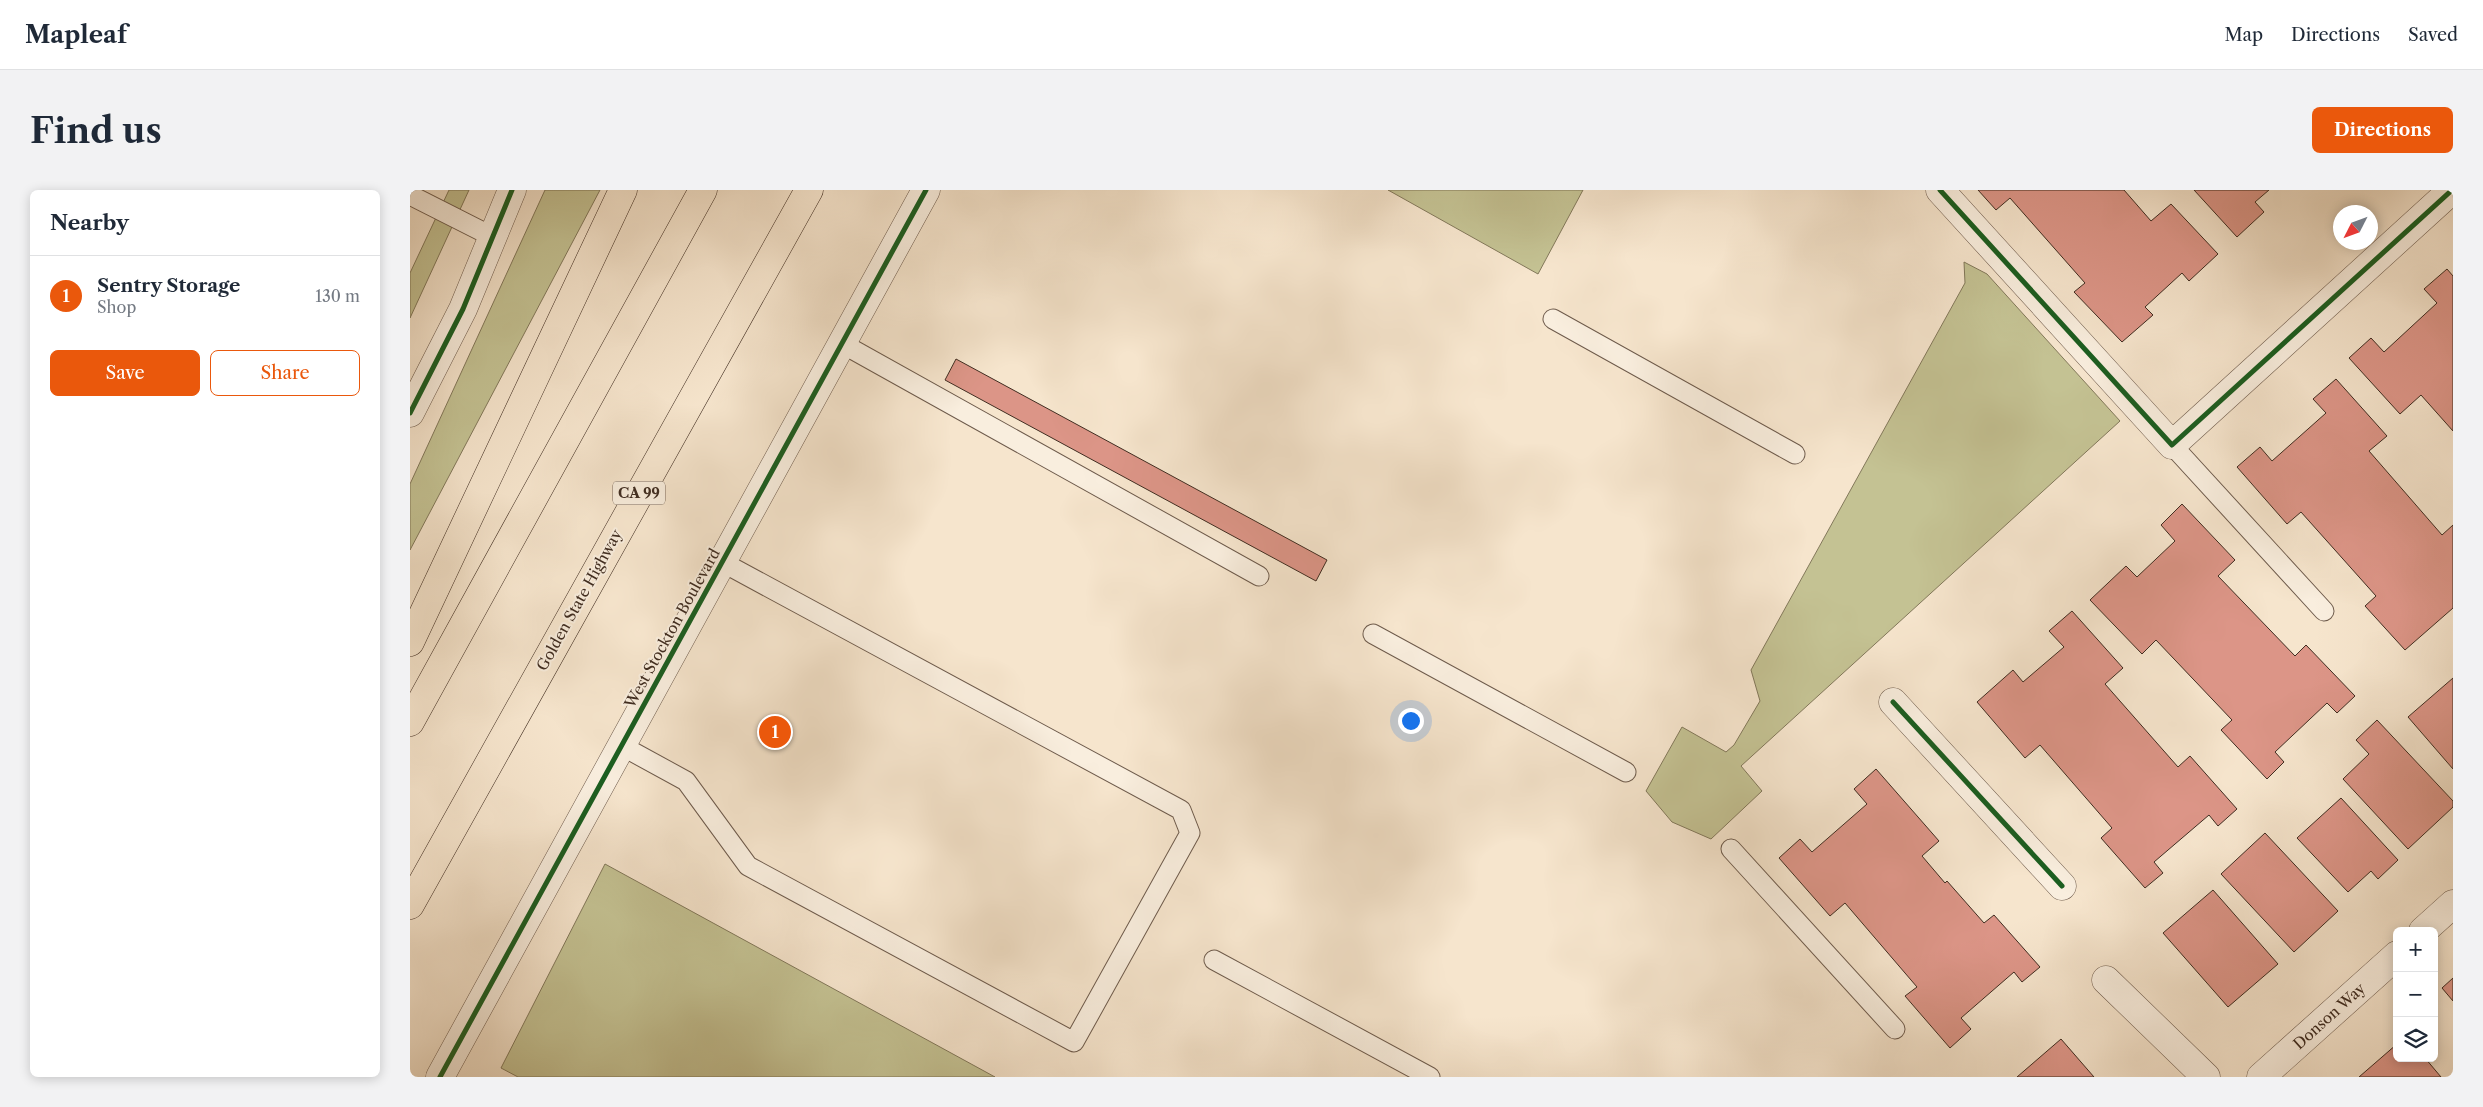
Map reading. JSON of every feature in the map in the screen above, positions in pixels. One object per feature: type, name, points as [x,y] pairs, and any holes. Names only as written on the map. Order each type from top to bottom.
[{"type":"highway","points":[[410,642],[623,190]]},
{"type":"highway","points":[[410,722],[702,190]]},
{"type":"highway","name":"Golden State Highway","points":[[410,906],[809,190]]},
{"type":"street","points":[[410,412],[463,309],[512,190]]},
{"type":"street","name":"West Stockton Boulevard","points":[[440,1077],[926,190]]},
{"type":"street","points":[[1940,190],[2172,445],[2452,190]]},
{"type":"street","points":[[1894,702],[2062,886]]},
{"type":"street","points":[[2427,927],[2453,904]]},
{"type":"street","name":"Donson Way","points":[[2261,1077],[2393,959]]},
{"type":"street","points":[[2106,980],[2206,1077]]},
{"type":"lane","points":[[410,195],[493,237]]},
{"type":"lane","points":[[1552,319],[1795,454]]},
{"type":"lane","points":[[841,343],[1259,576]]},
{"type":"lane","points":[[2172,445],[2324,611]]},
{"type":"lane","points":[[622,746],[686,781],[748,866],[1074,1042],[1190,833],[1181,810],[722,562]]},
{"type":"lane","points":[[1373,634],[1626,772]]},
{"type":"lane","points":[[1731,849],[1895,1029]]},
{"type":"lane","points":[[1214,960],[1430,1077]]},
{"type":"shaded area","points":[[449,190],[469,190],[410,318],[410,273]]},
{"type":"shaded area","points":[[545,190],[600,190],[410,550],[410,484]]},
{"type":"shaded area","points":[[1388,190],[1583,190],[1538,274]]},
{"type":"shaded area","points":[[1964,262],[1987,274],[2120,421],[1741,766],[1762,791],[1711,839],[1672,822],[1646,791],[1682,727],[1726,752],[1734,745],[1760,701],[1751,670],[1965,283]]},
{"type":"shaded area","points":[[605,864],[995,1077],[518,1077],[501,1068]]},
{"type":"building","points":[[1978,190],[2124,190],[2151,221],[2171,204],[2218,254],[2189,281],[2182,273],[2145,307],[2153,315],[2122,342],[2074,292],[2085,283],[2010,198],[1996,210]]},
{"type":"building","points":[[2194,190],[2269,190],[2255,202],[2264,212],[2237,237]]},
{"type":"building","points":[[2447,269],[2453,276],[2453,431],[2421,395],[2400,414],[2349,358],[2371,338],[2384,352],[2437,303],[2424,289]]},
{"type":"building","points":[[956,359],[1327,560],[1316,581],[945,380]]},
{"type":"building","points":[[2336,379],[2387,436],[2369,451],[2442,535],[2453,525],[2453,608],[2405,650],[2365,606],[2376,596],[2301,512],[2287,524],[2237,467],[2260,447],[2272,461],[2326,413],[2313,399]]},
{"type":"building","points":[[2182,504],[2235,560],[2218,576],[2295,656],[2306,645],[2355,696],[2337,713],[2327,703],[2275,752],[2284,762],[2267,779],[2221,730],[2232,720],[2156,640],[2142,654],[2090,600],[2126,566],[2137,577],[2175,541],[2161,525]]},
{"type":"building","points":[[2072,611],[2123,668],[2105,684],[2178,767],[2190,756],[2237,809],[2218,826],[2209,815],[2154,862],[2163,873],[2145,888],[2101,838],[2112,828],[2040,745],[2025,758],[1977,702],[2013,670],[2023,682],[2064,647],[2049,631]]},
{"type":"building","points":[[2453,678],[2453,769],[2408,717]]},
{"type":"building","points":[[2377,720],[2453,801],[2453,807],[2408,849],[2343,779],[2369,754],[2356,740]]},
{"type":"building","points":[[1876,769],[1939,841],[1922,856],[1984,923],[1994,915],[2040,967],[2022,982],[2014,972],[1961,1018],[1971,1029],[1950,1048],[1905,996],[1917,987],[1845,903],[1830,916],[1779,858],[1800,839],[1812,852],[1867,804],[1854,789]]},
{"type":"building","points":[[2341,798],[2398,860],[2378,879],[2371,871],[2348,892],[2297,838]]},
{"type":"building","points":[[2265,833],[2338,911],[2294,952],[2221,874]]},
{"type":"building","points":[[2213,890],[2278,964],[2228,1007],[2163,933]]},
{"type":"building","points":[[2453,978],[2453,1001],[2442,988]]},
{"type":"building","points":[[2061,1039],[2094,1077],[2017,1077]]},
{"type":"building","points":[[2393,1047],[2393,1062],[2428,1062],[2441,1077],[2359,1077]]},
{"type":"cycle path","points":[[410,413],[463,309],[512,190]]},
{"type":"cycle path","points":[[440,1077],[926,190]]},
{"type":"cycle path","points":[[1940,190],[2172,445],[2452,190]]},
{"type":"cycle path","points":[[1893,702],[2062,886]]},
{"type":"place","name":"Sentry Storage","points":[[775,732]]}]
